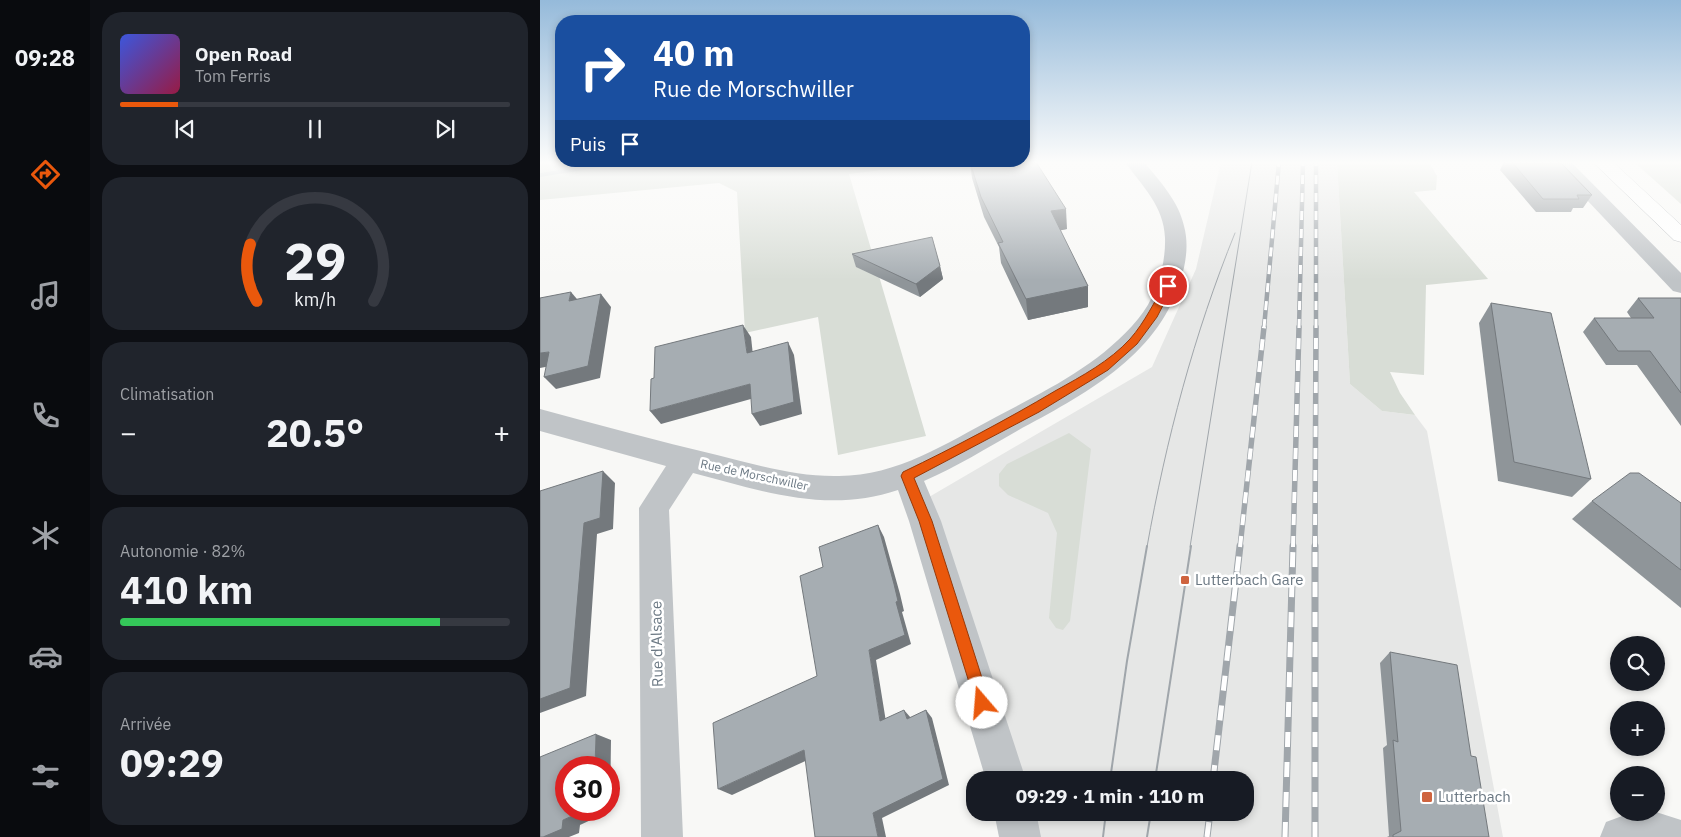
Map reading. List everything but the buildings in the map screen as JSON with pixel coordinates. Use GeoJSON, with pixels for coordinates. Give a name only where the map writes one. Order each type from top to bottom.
{"type":"FeatureCollection","features":[{"type":"Feature","properties":{"kind":"main road"},"geometry":{"type":"LineString","coordinates":[[1644,201],[1681,236]]}},
{"type":"Feature","properties":{"kind":"street","name":"Rue de Morschwiller"},"geometry":{"type":"LineString","coordinates":[[540,420],[769,481],[820,489],[863,488],[907,476],[1065,392],[1104,368],[1134,341],[1161,301],[1168,286],[1175,252],[1175,232],[1168,210],[1162,201]]}},
{"type":"Feature","properties":{"kind":"street"},"geometry":{"type":"LineString","coordinates":[[1598,201],[1681,286]]}},
{"type":"Feature","properties":{"kind":"street","name":"Rue d'Alsace"},"geometry":{"type":"LineString","coordinates":[[662,837],[654,508],[686,460]]}},
{"type":"Feature","properties":{"kind":"street"},"geometry":{"type":"LineString","coordinates":[[907,476],[925,521],[1003,771]]}},
{"type":"Feature","properties":{"kind":"street"},"geometry":{"type":"LineString","coordinates":[[1017,821],[1020,837]]}},
{"type":"Feature","properties":{"kind":"street"},"geometry":{"type":"LineString","coordinates":[[1620,837],[1643,831],[1671,837]]}},
{"type":"Feature","properties":{"kind":"shaded area"},"geometry":{"type":"Polygon","coordinates":[[[738,201],[857,201],[926,436],[838,455],[818,317],[745,333],[738,201]]]}},
{"type":"Feature","properties":{"kind":"shaded area"},"geometry":{"type":"Polygon","coordinates":[[[1212,201],[1339,201],[1350,384],[1382,411],[1415,415],[1427,431],[1503,837],[1033,837],[1028,821],[1254,821],[1254,771],[1012,771],[929,497],[1152,367],[1196,269],[1212,201]]]}},
{"type":"Feature","properties":{"kind":"shaded area"},"geometry":{"type":"Polygon","coordinates":[[[1339,201],[1422,201],[1488,279],[1426,285],[1424,375],[1390,372],[1400,393],[1415,415],[1382,411],[1350,384],[1339,201]]]}},
{"type":"Feature","properties":{"kind":"shaded area"},"geometry":{"type":"Polygon","coordinates":[[[1069,433],[1091,449],[1070,621],[1063,630],[1056,628],[1049,618],[1057,533],[1048,513],[1008,495],[999,486],[999,474],[1007,464],[1069,433]]]}},
{"type":"Feature","properties":{"kind":"tram line"},"geometry":{"type":"LineString","coordinates":[[1190,547],[1246,201]]}},
{"type":"Feature","properties":{"kind":"tram line"},"geometry":{"type":"LineString","coordinates":[[1147,547],[1172,427],[1194,349],[1235,233]]}},
{"type":"Feature","properties":{"kind":"tram line"},"geometry":{"type":"LineString","coordinates":[[1111,771],[1127,661],[1147,546]]}},
{"type":"Feature","properties":{"kind":"tram line"},"geometry":{"type":"LineString","coordinates":[[1156,771],[1191,546]]}},
{"type":"Feature","properties":{"kind":"tram line"},"geometry":{"type":"LineString","coordinates":[[1103,837],[1105,821]]}},
{"type":"Feature","properties":{"kind":"tram line"},"geometry":{"type":"LineString","coordinates":[[1147,837],[1150,821]]}},
{"type":"Feature","properties":{"kind":"railway"},"geometry":{"type":"LineString","coordinates":[[1264,328],[1275,201]]}},
{"type":"Feature","properties":{"kind":"railway"},"geometry":{"type":"LineString","coordinates":[[1299,328],[1302,201]]}},
{"type":"Feature","properties":{"kind":"railway"},"geometry":{"type":"LineString","coordinates":[[1316,201],[1316,327]]}},
{"type":"Feature","properties":{"kind":"railway"},"geometry":{"type":"LineString","coordinates":[[1240,547],[1264,327]]}},
{"type":"Feature","properties":{"kind":"railway"},"geometry":{"type":"LineString","coordinates":[[1293,547],[1299,327]]}},
{"type":"Feature","properties":{"kind":"railway"},"geometry":{"type":"LineString","coordinates":[[1315,547],[1316,327]]}},
{"type":"Feature","properties":{"kind":"railway"},"geometry":{"type":"LineString","coordinates":[[1214,771],[1240,546]]}},
{"type":"Feature","properties":{"kind":"railway"},"geometry":{"type":"LineString","coordinates":[[1285,837],[1293,546]]}},
{"type":"Feature","properties":{"kind":"railway"},"geometry":{"type":"LineString","coordinates":[[1315,547],[1315,837]]}},
{"type":"Feature","properties":{"kind":"railway"},"geometry":{"type":"LineString","coordinates":[[1207,837],[1209,821]]}},
{"type":"Feature","properties":{"kind":"place","name":"Lutterbach Gare"},"geometry":{"type":"Point","coordinates":[1185,580]}},
{"type":"Feature","properties":{"kind":"place","name":"Lutterbach"},"geometry":{"type":"Point","coordinates":[1427,797]}},
{"type":"Feature","properties":{"kind":"route"},"geometry":{"type":"LineString","coordinates":[[982,703],[925,521],[907,476],[1065,392],[1104,368],[1134,341],[1152,317],[1168,286]]}}]}
